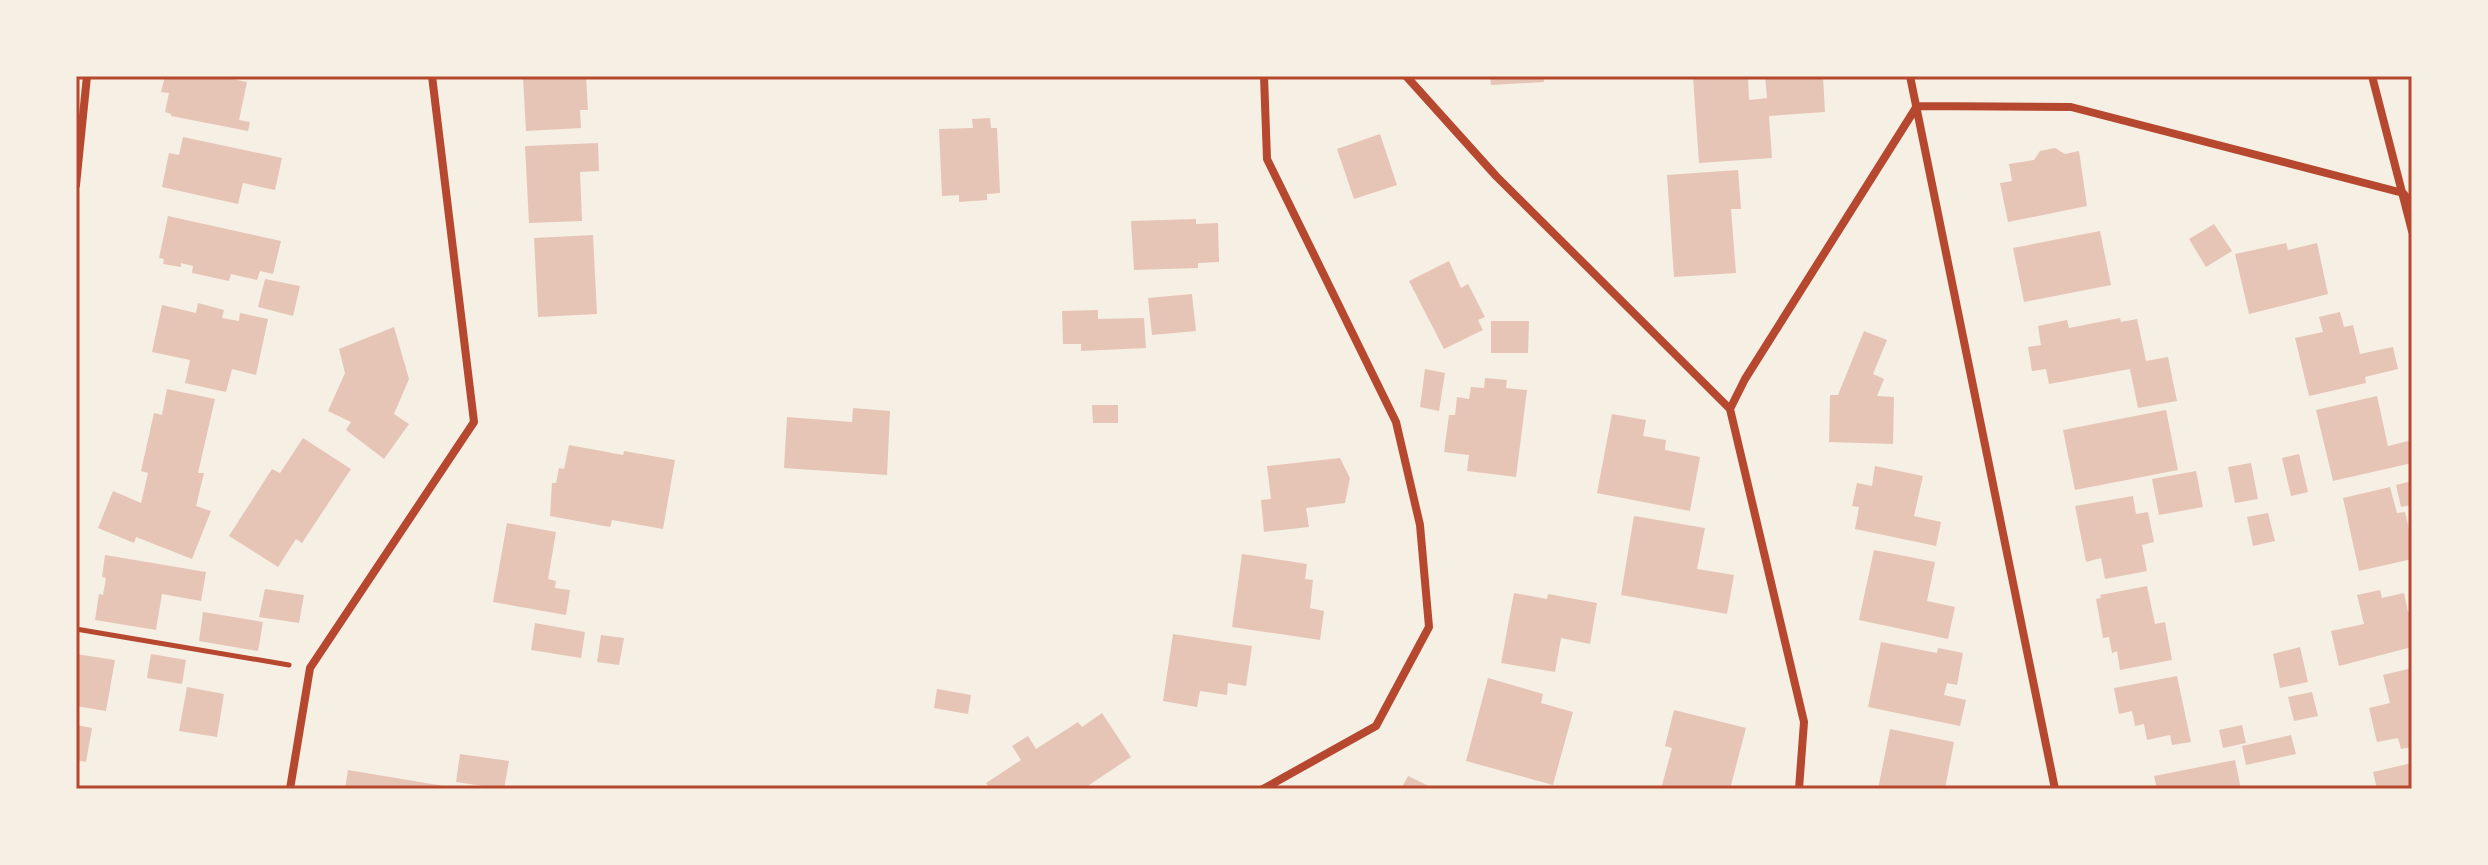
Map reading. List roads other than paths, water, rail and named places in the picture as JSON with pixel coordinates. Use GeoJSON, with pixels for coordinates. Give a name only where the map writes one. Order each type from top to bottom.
{"type":"FeatureCollection","features":[{"type":"Feature","properties":{"kind":"street"},"geometry":{"type":"LineString","coordinates":[[76,185],[87,76]]}},
{"type":"Feature","properties":{"kind":"street"},"geometry":{"type":"LineString","coordinates":[[290,789],[310,668],[474,422],[432,76]]}},
{"type":"Feature","properties":{"kind":"street"},"geometry":{"type":"LineString","coordinates":[[1263,789],[1376,726],[1429,627],[1420,525],[1396,422],[1267,159],[1264,76]]}},
{"type":"Feature","properties":{"kind":"street"},"geometry":{"type":"LineString","coordinates":[[1406,76],[1496,176],[1730,409],[1804,722],[1799,789]]}},
{"type":"Feature","properties":{"kind":"street"},"geometry":{"type":"LineString","coordinates":[[1910,76],[2055,789]]}},
{"type":"Feature","properties":{"kind":"street"},"geometry":{"type":"LineString","coordinates":[[2372,76],[2412,231]]}},
{"type":"Feature","properties":{"kind":"street"},"geometry":{"type":"LineString","coordinates":[[1730,409],[1745,379],[1917,106]]}},
{"type":"Feature","properties":{"kind":"street"},"geometry":{"type":"LineString","coordinates":[[1917,106],[2071,107],[2403,193],[2412,204]]}}]}
